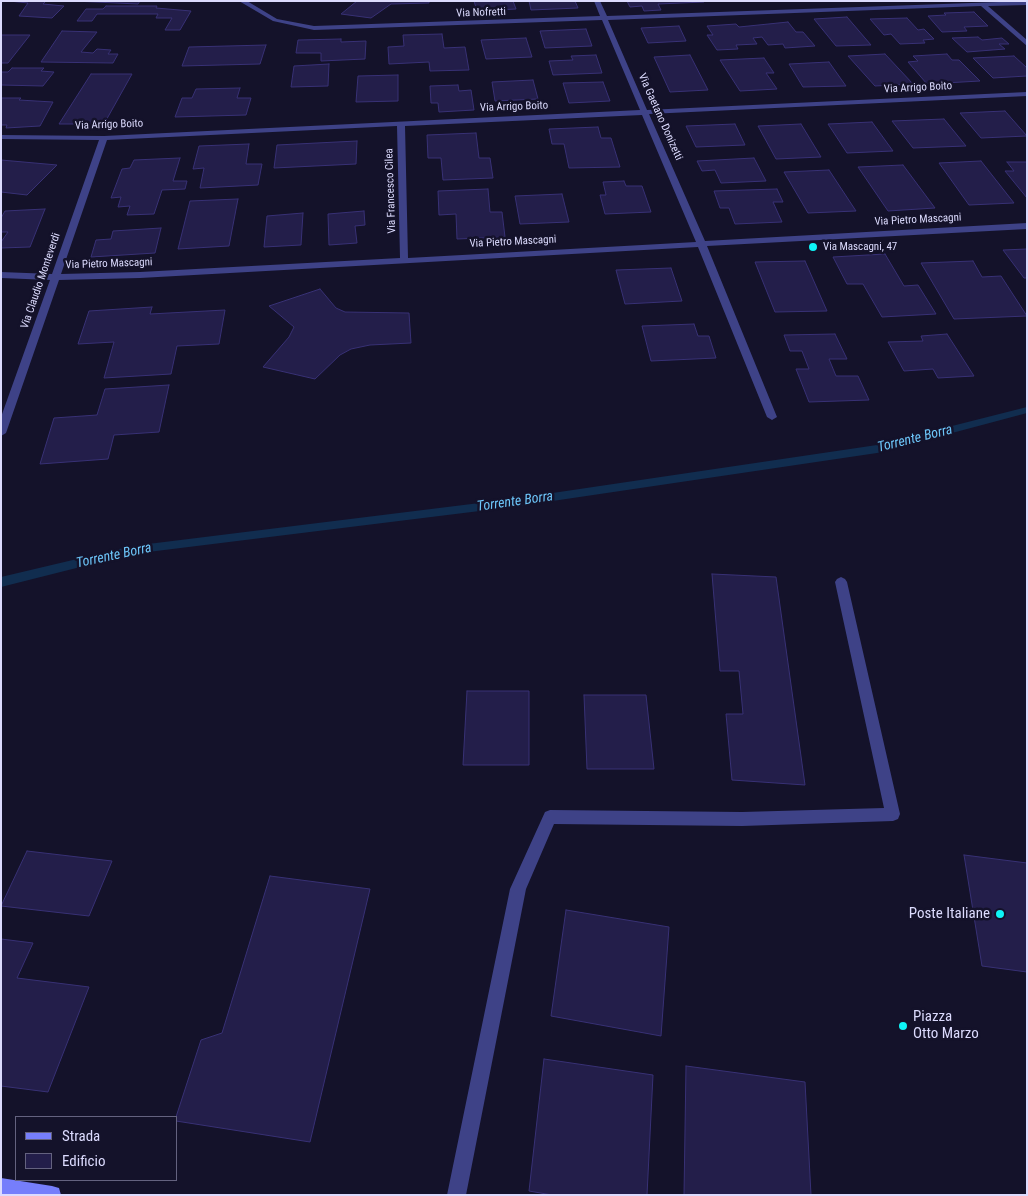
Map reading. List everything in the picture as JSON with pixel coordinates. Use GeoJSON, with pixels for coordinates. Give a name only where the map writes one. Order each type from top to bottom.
{"type":"FeatureCollection","features":[{"type":"Feature","properties":{"kind":"street","name":"Via Nofretti"},"geometry":{"type":"LineString","coordinates":[[242,1],[275,20],[314,28],[1027,3]]}},
{"type":"Feature","properties":{"kind":"street","name":"Via Gaetano Donizetti"},"geometry":{"type":"LineString","coordinates":[[597,1],[701,243],[772,417]]}},
{"type":"Feature","properties":{"kind":"street"},"geometry":{"type":"LineString","coordinates":[[888,1],[894,9]]}},
{"type":"Feature","properties":{"kind":"street"},"geometry":{"type":"LineString","coordinates":[[983,5],[1027,44]]}},
{"type":"Feature","properties":{"kind":"street"},"geometry":{"type":"LineString","coordinates":[[751,7],[755,14]]}},
{"type":"Feature","properties":{"kind":"street","name":"Via Arrigo Boito"},"geometry":{"type":"LineString","coordinates":[[1,136],[19,138],[104,138],[1027,94]]}},
{"type":"Feature","properties":{"kind":"street","name":"Via Francesco Cilea"},"geometry":{"type":"LineString","coordinates":[[400,123],[404,259]]}},
{"type":"Feature","properties":{"kind":"street","name":"Via Claudio Monteverdi"},"geometry":{"type":"LineString","coordinates":[[1,433],[104,138]]}},
{"type":"Feature","properties":{"kind":"street","name":"Via Pietro Mascagni"},"geometry":{"type":"LineString","coordinates":[[1,275],[54,277],[150,274],[1027,226]]}},
{"type":"Feature","properties":{"kind":"street"},"geometry":{"type":"LineString","coordinates":[[456,1195],[518,889],[550,817],[742,819],[894,814],[841,582]]}},
{"type":"Feature","properties":{"kind":"street"},"geometry":{"type":"LineString","coordinates":[[1,1187],[52,1195]]}},
{"type":"Feature","properties":{"kind":"building"},"geometry":{"type":"Polygon","coordinates":[[[9,1],[46,1],[43,4],[64,6],[52,18],[19,16],[28,3],[9,1]]]}},
{"type":"Feature","properties":{"kind":"building"},"geometry":{"type":"Polygon","coordinates":[[[73,1],[140,1],[138,4],[73,1]]]}},
{"type":"Feature","properties":{"kind":"building"},"geometry":{"type":"Polygon","coordinates":[[[357,1],[429,1],[429,3],[391,4],[371,18],[341,14],[357,1]]]}},
{"type":"Feature","properties":{"kind":"building"},"geometry":{"type":"Polygon","coordinates":[[[474,1],[513,1],[516,9],[477,11],[474,1]]]}},
{"type":"Feature","properties":{"kind":"building"},"geometry":{"type":"Polygon","coordinates":[[[529,1],[575,1],[578,8],[531,10],[529,1]]]}},
{"type":"Feature","properties":{"kind":"building"},"geometry":{"type":"Polygon","coordinates":[[[627,1],[704,2],[658,4],[661,10],[644,11],[642,6],[630,7],[627,1]]]}},
{"type":"Feature","properties":{"kind":"building"},"geometry":{"type":"Polygon","coordinates":[[[106,6],[157,6],[156,8],[191,11],[180,30],[165,30],[172,18],[156,18],[158,14],[97,14],[92,21],[77,21],[86,9],[103,9],[106,6]]]}},
{"type":"Feature","properties":{"kind":"building"},"geometry":{"type":"Polygon","coordinates":[[[974,12],[988,26],[964,27],[967,31],[942,32],[928,16],[946,15],[944,13],[974,12]]]}},
{"type":"Feature","properties":{"kind":"building"},"geometry":{"type":"Polygon","coordinates":[[[847,17],[871,45],[836,46],[814,19],[847,17]]]}},
{"type":"Feature","properties":{"kind":"building"},"geometry":{"type":"Polygon","coordinates":[[[907,18],[918,30],[924,29],[934,39],[923,40],[925,43],[900,44],[891,34],[884,35],[870,19],[907,18]]]}},
{"type":"Feature","properties":{"kind":"building"},"geometry":{"type":"Polygon","coordinates":[[[788,22],[796,32],[803,32],[815,46],[785,48],[783,44],[768,45],[762,37],[753,38],[757,44],[736,45],[738,49],[717,50],[707,35],[713,35],[707,26],[736,24],[739,27],[788,22]]]}},
{"type":"Feature","properties":{"kind":"building"},"geometry":{"type":"Polygon","coordinates":[[[679,26],[686,41],[648,43],[641,28],[679,26]]]}},
{"type":"Feature","properties":{"kind":"building"},"geometry":{"type":"Polygon","coordinates":[[[586,29],[592,46],[545,48],[540,31],[586,29]]]}},
{"type":"Feature","properties":{"kind":"building"},"geometry":{"type":"Polygon","coordinates":[[[62,31],[97,32],[81,52],[93,53],[97,49],[111,50],[108,54],[118,54],[113,63],[41,62],[62,31]]]}},
{"type":"Feature","properties":{"kind":"building"},"geometry":{"type":"Polygon","coordinates":[[[442,34],[444,48],[465,47],[469,70],[430,71],[429,62],[389,64],[388,47],[404,46],[403,35],[442,34]]]}},
{"type":"Feature","properties":{"kind":"building"},"geometry":{"type":"Polygon","coordinates":[[[1,35],[30,35],[8,63],[1,63],[1,35]]]}},
{"type":"Feature","properties":{"kind":"building"},"geometry":{"type":"Polygon","coordinates":[[[978,37],[982,40],[1002,38],[1009,44],[999,44],[1005,49],[967,52],[952,38],[978,37]]]}},
{"type":"Feature","properties":{"kind":"building"},"geometry":{"type":"Polygon","coordinates":[[[526,38],[532,57],[486,59],[481,40],[526,38]]]}},
{"type":"Feature","properties":{"kind":"building"},"geometry":{"type":"Polygon","coordinates":[[[341,39],[341,42],[366,41],[365,59],[321,61],[321,53],[296,53],[298,40],[341,39]]]}},
{"type":"Feature","properties":{"kind":"building"},"geometry":{"type":"Polygon","coordinates":[[[266,45],[260,64],[182,66],[189,47],[266,45]]]}},
{"type":"Feature","properties":{"kind":"building"},"geometry":{"type":"Polygon","coordinates":[[[885,54],[913,84],[875,86],[848,56],[885,54]]]}},
{"type":"Feature","properties":{"kind":"building"},"geometry":{"type":"Polygon","coordinates":[[[947,54],[952,60],[959,60],[980,81],[927,84],[908,62],[918,61],[913,56],[947,54]]]}},
{"type":"Feature","properties":{"kind":"building"},"geometry":{"type":"Polygon","coordinates":[[[596,55],[602,73],[553,75],[549,61],[573,60],[571,56],[596,55]]]}},
{"type":"Feature","properties":{"kind":"building"},"geometry":{"type":"Polygon","coordinates":[[[690,55],[708,90],[670,92],[654,57],[690,55]]]}},
{"type":"Feature","properties":{"kind":"building"},"geometry":{"type":"Polygon","coordinates":[[[1014,56],[1027,68],[1027,76],[993,78],[973,58],[1014,56]]]}},
{"type":"Feature","properties":{"kind":"building"},"geometry":{"type":"Polygon","coordinates":[[[764,58],[774,73],[766,73],[777,89],[740,91],[720,60],[764,58]]]}},
{"type":"Feature","properties":{"kind":"building"},"geometry":{"type":"Polygon","coordinates":[[[829,62],[846,86],[803,87],[789,64],[829,62]]]}},
{"type":"Feature","properties":{"kind":"building"},"geometry":{"type":"Polygon","coordinates":[[[329,64],[328,86],[291,87],[294,66],[329,64]]]}},
{"type":"Feature","properties":{"kind":"building"},"geometry":{"type":"Polygon","coordinates":[[[12,68],[44,68],[41,71],[54,72],[43,86],[1,85],[1,72],[8,72],[12,68]]]}},
{"type":"Feature","properties":{"kind":"building"},"geometry":{"type":"Polygon","coordinates":[[[91,74],[132,74],[104,124],[59,124],[91,74]]]}},
{"type":"Feature","properties":{"kind":"building"},"geometry":{"type":"Polygon","coordinates":[[[398,75],[398,101],[356,102],[358,76],[398,75]]]}},
{"type":"Feature","properties":{"kind":"building"},"geometry":{"type":"Polygon","coordinates":[[[533,80],[538,99],[495,101],[492,82],[533,80]]]}},
{"type":"Feature","properties":{"kind":"building"},"geometry":{"type":"Polygon","coordinates":[[[603,82],[610,101],[569,103],[563,83],[603,82]]]}},
{"type":"Feature","properties":{"kind":"building"},"geometry":{"type":"Polygon","coordinates":[[[458,85],[459,91],[471,90],[474,110],[439,112],[438,103],[431,103],[430,86],[458,85]]]}},
{"type":"Feature","properties":{"kind":"building"},"geometry":{"type":"Polygon","coordinates":[[[240,88],[237,98],[251,98],[246,115],[175,117],[182,98],[192,98],[196,89],[240,88]]]}},
{"type":"Feature","properties":{"kind":"building"},"geometry":{"type":"Polygon","coordinates":[[[1,98],[21,98],[19,100],[53,102],[40,126],[6,128],[7,125],[1,125],[1,98]]]}},
{"type":"Feature","properties":{"kind":"building"},"geometry":{"type":"Polygon","coordinates":[[[1005,111],[1027,136],[981,138],[960,113],[1005,111]]]}},
{"type":"Feature","properties":{"kind":"building"},"geometry":{"type":"Polygon","coordinates":[[[944,119],[966,146],[913,148],[892,121],[944,119]]]}},
{"type":"Feature","properties":{"kind":"building"},"geometry":{"type":"Polygon","coordinates":[[[872,122],[893,151],[847,153],[828,124],[872,122]]]}},
{"type":"Feature","properties":{"kind":"building"},"geometry":{"type":"Polygon","coordinates":[[[735,124],[745,145],[696,147],[686,126],[735,124]]]}},
{"type":"Feature","properties":{"kind":"building"},"geometry":{"type":"Polygon","coordinates":[[[801,124],[821,157],[776,159],[758,126],[801,124]]]}},
{"type":"Feature","properties":{"kind":"building"},"geometry":{"type":"Polygon","coordinates":[[[598,127],[601,138],[611,138],[620,167],[569,168],[564,144],[552,144],[549,129],[598,127]]]}},
{"type":"Feature","properties":{"kind":"building"},"geometry":{"type":"Polygon","coordinates":[[[476,133],[479,158],[490,158],[493,178],[443,180],[441,158],[428,158],[427,135],[476,133]]]}},
{"type":"Feature","properties":{"kind":"building"},"geometry":{"type":"Polygon","coordinates":[[[357,141],[356,164],[274,168],[277,145],[357,141]]]}},
{"type":"Feature","properties":{"kind":"building"},"geometry":{"type":"Polygon","coordinates":[[[249,144],[246,164],[262,164],[258,185],[200,188],[204,168],[193,169],[199,146],[249,144]]]}},
{"type":"Feature","properties":{"kind":"building"},"geometry":{"type":"Polygon","coordinates":[[[180,158],[173,181],[187,181],[185,189],[162,190],[154,214],[127,215],[130,206],[118,207],[121,197],[111,198],[122,169],[130,168],[134,160],[180,158]]]}},
{"type":"Feature","properties":{"kind":"building"},"geometry":{"type":"Polygon","coordinates":[[[754,158],[766,181],[721,183],[715,170],[702,171],[697,161],[754,158]]]}},
{"type":"Feature","properties":{"kind":"building"},"geometry":{"type":"Polygon","coordinates":[[[1,160],[57,165],[27,195],[1,192],[1,160]]]}},
{"type":"Feature","properties":{"kind":"building"},"geometry":{"type":"Polygon","coordinates":[[[981,161],[1014,203],[969,205],[939,163],[981,161]]]}},
{"type":"Feature","properties":{"kind":"building"},"geometry":{"type":"Polygon","coordinates":[[[1007,162],[1027,162],[1027,198],[1005,171],[1014,171],[1007,162]]]}},
{"type":"Feature","properties":{"kind":"building"},"geometry":{"type":"Polygon","coordinates":[[[903,165],[935,208],[888,211],[858,167],[903,165]]]}},
{"type":"Feature","properties":{"kind":"building"},"geometry":{"type":"Polygon","coordinates":[[[829,170],[856,211],[808,213],[784,172],[829,170]]]}},
{"type":"Feature","properties":{"kind":"building"},"geometry":{"type":"Polygon","coordinates":[[[624,181],[626,186],[642,186],[651,212],[605,214],[600,195],[606,195],[603,182],[624,181]]]}},
{"type":"Feature","properties":{"kind":"building"},"geometry":{"type":"Polygon","coordinates":[[[488,189],[490,212],[502,212],[505,237],[457,239],[456,214],[439,215],[438,191],[488,189]]]}},
{"type":"Feature","properties":{"kind":"building"},"geometry":{"type":"Polygon","coordinates":[[[777,189],[783,202],[773,202],[782,222],[735,224],[729,208],[720,208],[714,191],[777,189]]]}},
{"type":"Feature","properties":{"kind":"building"},"geometry":{"type":"Polygon","coordinates":[[[562,194],[569,222],[520,224],[515,196],[562,194]]]}},
{"type":"Feature","properties":{"kind":"building"},"geometry":{"type":"Polygon","coordinates":[[[238,199],[229,246],[178,249],[190,201],[238,199]]]}},
{"type":"Feature","properties":{"kind":"building"},"geometry":{"type":"Polygon","coordinates":[[[45,209],[30,247],[1,248],[1,242],[8,232],[1,232],[1,218],[5,211],[45,209]]]}},
{"type":"Feature","properties":{"kind":"building"},"geometry":{"type":"Polygon","coordinates":[[[364,211],[365,225],[355,226],[357,243],[329,245],[328,214],[364,211]]]}},
{"type":"Feature","properties":{"kind":"building"},"geometry":{"type":"Polygon","coordinates":[[[303,213],[301,245],[264,247],[267,216],[303,213]]]}},
{"type":"Feature","properties":{"kind":"building"},"geometry":{"type":"Polygon","coordinates":[[[161,228],[155,253],[91,257],[96,240],[111,239],[113,231],[161,228]]]}},
{"type":"Feature","properties":{"kind":"building"},"geometry":{"type":"Polygon","coordinates":[[[1027,249],[1027,278],[1024,278],[1003,250],[1027,249]]]}},
{"type":"Feature","properties":{"kind":"building"},"geometry":{"type":"Polygon","coordinates":[[[885,254],[904,286],[918,285],[936,314],[882,317],[863,284],[847,284],[833,257],[885,254]]]}},
{"type":"Feature","properties":{"kind":"building"},"geometry":{"type":"Polygon","coordinates":[[[805,261],[827,311],[775,312],[755,262],[805,261]]]}},
{"type":"Feature","properties":{"kind":"building"},"geometry":{"type":"Polygon","coordinates":[[[973,261],[982,277],[1001,276],[1027,316],[954,319],[921,263],[973,261]]]}},
{"type":"Feature","properties":{"kind":"building"},"geometry":{"type":"Polygon","coordinates":[[[671,268],[682,301],[625,304],[616,270],[671,268]]]}},
{"type":"Feature","properties":{"kind":"building"},"geometry":{"type":"Polygon","coordinates":[[[320,289],[336,308],[345,312],[409,313],[411,343],[370,345],[351,349],[340,355],[315,379],[263,367],[289,337],[294,327],[269,306],[320,289]]]}},
{"type":"Feature","properties":{"kind":"building"},"geometry":{"type":"Polygon","coordinates":[[[152,307],[150,314],[225,310],[219,344],[177,346],[171,374],[104,378],[114,342],[78,344],[89,311],[152,307]]]}},
{"type":"Feature","properties":{"kind":"building"},"geometry":{"type":"Polygon","coordinates":[[[694,324],[698,336],[709,336],[716,358],[651,361],[642,326],[694,324]]]}},
{"type":"Feature","properties":{"kind":"building"},"geometry":{"type":"Polygon","coordinates":[[[835,334],[847,359],[829,359],[836,376],[858,376],[869,400],[809,402],[796,369],[809,369],[802,351],[790,351],[784,335],[835,334]]]}},
{"type":"Feature","properties":{"kind":"building"},"geometry":{"type":"Polygon","coordinates":[[[947,334],[974,376],[938,378],[933,369],[904,371],[888,342],[923,341],[921,336],[947,334]]]}},
{"type":"Feature","properties":{"kind":"building"},"geometry":{"type":"Polygon","coordinates":[[[169,385],[159,432],[114,435],[108,459],[40,464],[54,418],[97,415],[105,389],[169,385]]]}},
{"type":"Feature","properties":{"kind":"building"},"geometry":{"type":"Polygon","coordinates":[[[712,574],[776,577],[805,785],[732,780],[726,714],[743,714],[739,671],[720,671],[712,574]]]}},
{"type":"Feature","properties":{"kind":"building"},"geometry":{"type":"Polygon","coordinates":[[[467,691],[529,691],[529,765],[463,765],[467,691]]]}},
{"type":"Feature","properties":{"kind":"building"},"geometry":{"type":"Polygon","coordinates":[[[584,695],[646,695],[654,769],[587,769],[584,695]]]}},
{"type":"Feature","properties":{"kind":"building"},"geometry":{"type":"Polygon","coordinates":[[[27,851],[112,861],[89,916],[1,906],[27,851]]]}},
{"type":"Feature","properties":{"kind":"building","name":"Poste Italiane"},"geometry":{"type":"Polygon","coordinates":[[[964,855],[1027,863],[1027,972],[982,966],[964,855]]]}},
{"type":"Feature","properties":{"kind":"building"},"geometry":{"type":"Polygon","coordinates":[[[270,876],[370,889],[310,1142],[178,1121],[178,1116],[176,1116],[201,1040],[222,1033],[270,876]]]}},
{"type":"Feature","properties":{"kind":"building"},"geometry":{"type":"Polygon","coordinates":[[[566,910],[669,927],[661,1036],[551,1016],[566,910]]]}},
{"type":"Feature","properties":{"kind":"building"},"geometry":{"type":"Polygon","coordinates":[[[1,939],[33,943],[17,978],[89,987],[48,1092],[1,1086],[1,939]]]}},
{"type":"Feature","properties":{"kind":"building"},"geometry":{"type":"Polygon","coordinates":[[[544,1059],[653,1075],[647,1195],[552,1195],[529,1191],[544,1059]]]}},
{"type":"Feature","properties":{"kind":"building"},"geometry":{"type":"Polygon","coordinates":[[[686,1066],[805,1082],[811,1195],[684,1195],[686,1066]]]}},
{"type":"Feature","properties":{"kind":"waterway","name":"Torrente Borra"},"geometry":{"type":"LineString","coordinates":[[1,582],[132,550],[512,503],[877,449],[1027,410]]}},
{"type":"Feature","properties":{"kind":"place","name":"Via Mascagni, 47"},"geometry":{"type":"Point","coordinates":[813,247]}},
{"type":"Feature","properties":{"kind":"place","name":"Poste Italiane"},"geometry":{"type":"Point","coordinates":[1000,914]}},
{"type":"Feature","properties":{"kind":"place","name":"Piazza Otto Marzo"},"geometry":{"type":"Point","coordinates":[903,1026]}}]}
